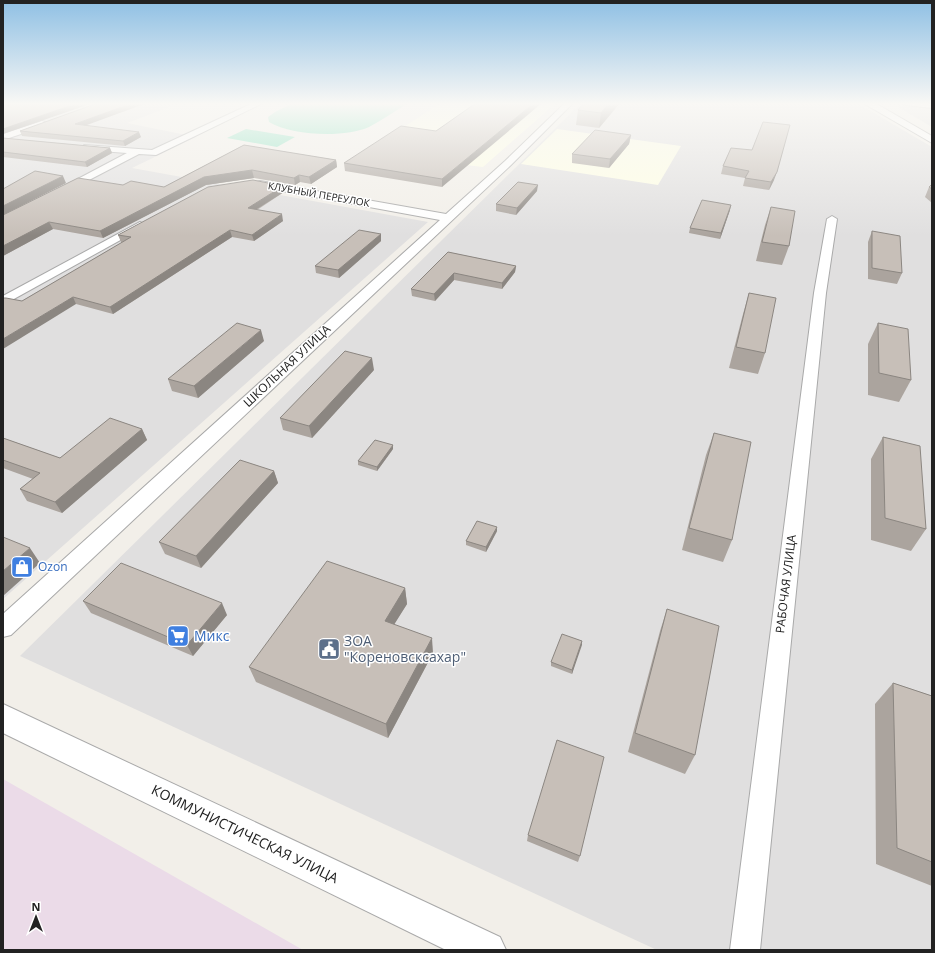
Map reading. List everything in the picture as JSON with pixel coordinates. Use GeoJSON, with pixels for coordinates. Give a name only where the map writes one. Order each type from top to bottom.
{"type":"FeatureCollection","features":[{"type":"Feature","properties":{"kind":"street"},"geometry":{"type":"LineString","coordinates":[[96,147],[153,153],[165,147]]}},
{"type":"Feature","properties":{"kind":"street","name":"ШКОЛЬНАЯ УЛИЦА"},"geometry":{"type":"LineString","coordinates":[[3,628],[448,218],[522,147]]}},
{"type":"Feature","properties":{"kind":"street"},"geometry":{"type":"LineString","coordinates":[[52,195],[137,152]]}},
{"type":"Feature","properties":{"kind":"street","name":"КЛУБНЫЙ ПЕРЕУЛОК"},"geometry":{"type":"LineString","coordinates":[[250,182],[448,218]]}},
{"type":"Feature","properties":{"kind":"street"},"geometry":{"type":"LineString","coordinates":[[3,302],[150,219]]}},
{"type":"Feature","properties":{"kind":"street","name":"РАБОЧАЯ УЛИЦА"},"geometry":{"type":"LineString","coordinates":[[745,950],[820,293],[832,219]]}},
{"type":"Feature","properties":{"kind":"street","name":"КОММУНИСТИЧЕСКАЯ УЛИЦА"},"geometry":{"type":"LineString","coordinates":[[3,718],[487,950]]}},
{"type":"Feature","properties":{"kind":"shaded area"},"geometry":{"type":"Polygon","coordinates":[[[3,147],[174,147],[132,168],[428,222],[3,599],[3,147]]]}},
{"type":"Feature","properties":{"kind":"shaded area"},"geometry":{"type":"Polygon","coordinates":[[[415,147],[505,147],[483,167],[431,161],[415,147]]]}},
{"type":"Feature","properties":{"kind":"shaded area"},"geometry":{"type":"Polygon","coordinates":[[[536,147],[932,147],[932,950],[657,950],[20,656],[536,147]]]}},
{"type":"Feature","properties":{"kind":"shaded area"},"geometry":{"type":"Polygon","coordinates":[[[538,147],[680,147],[658,185],[521,164],[538,147]]]}},
{"type":"Feature","properties":{"kind":"shaded area"},"geometry":{"type":"Polygon","coordinates":[[[3,779],[303,950],[3,950],[3,779]]]}},
{"type":"Feature","properties":{"kind":"building"},"geometry":{"type":"Polygon","coordinates":[[[3,147],[110,148],[85,162],[3,152],[3,147]]]}},
{"type":"Feature","properties":{"kind":"building"},"geometry":{"type":"Polygon","coordinates":[[[239,147],[259,147],[336,160],[309,177],[299,175],[294,178],[252,170],[204,177],[100,231],[49,222],[3,246],[3,215],[78,178],[123,185],[131,181],[164,187],[239,147]]]}},
{"type":"Feature","properties":{"kind":"building"},"geometry":{"type":"Polygon","coordinates":[[[368,147],[480,147],[442,179],[344,163],[368,147]]]}},
{"type":"Feature","properties":{"kind":"building"},"geometry":{"type":"Polygon","coordinates":[[[578,147],[620,147],[610,159],[572,154],[578,147]]]}},
{"type":"Feature","properties":{"kind":"building"},"geometry":{"type":"Polygon","coordinates":[[[753,147],[784,147],[777,172],[771,182],[745,178],[749,171],[723,166],[731,148],[752,150],[753,147]]]}},
{"type":"Feature","properties":{"kind":"building"},"geometry":{"type":"Polygon","coordinates":[[[35,171],[63,176],[3,206],[3,189],[35,171]]]}},
{"type":"Feature","properties":{"kind":"building"},"geometry":{"type":"Polygon","coordinates":[[[253,180],[283,186],[248,208],[282,214],[252,235],[230,230],[110,307],[73,297],[3,339],[3,298],[22,301],[131,237],[118,235],[208,187],[253,180]]]}},
{"type":"Feature","properties":{"kind":"building"},"geometry":{"type":"Polygon","coordinates":[[[518,182],[538,185],[517,208],[496,204],[518,182]]]}},
{"type":"Feature","properties":{"kind":"building"},"geometry":{"type":"Polygon","coordinates":[[[702,200],[731,205],[721,233],[690,228],[702,200]]]}},
{"type":"Feature","properties":{"kind":"building"},"geometry":{"type":"Polygon","coordinates":[[[771,207],[795,211],[789,246],[762,242],[771,207]]]}},
{"type":"Feature","properties":{"kind":"building"},"geometry":{"type":"Polygon","coordinates":[[[359,230],[381,234],[338,270],[315,266],[359,230]]]}},
{"type":"Feature","properties":{"kind":"building"},"geometry":{"type":"Polygon","coordinates":[[[872,231],[900,236],[902,273],[872,268],[872,231]]]}},
{"type":"Feature","properties":{"kind":"building"},"geometry":{"type":"Polygon","coordinates":[[[448,252],[516,266],[502,283],[454,273],[434,294],[411,289],[448,252]]]}},
{"type":"Feature","properties":{"kind":"building"},"geometry":{"type":"Polygon","coordinates":[[[749,293],[776,298],[765,353],[736,347],[749,293]]]}},
{"type":"Feature","properties":{"kind":"building"},"geometry":{"type":"Polygon","coordinates":[[[237,323],[261,330],[194,386],[168,379],[237,323]]]}},
{"type":"Feature","properties":{"kind":"building"},"geometry":{"type":"Polygon","coordinates":[[[878,323],[908,329],[911,380],[879,373],[878,323]]]}},
{"type":"Feature","properties":{"kind":"building"},"geometry":{"type":"Polygon","coordinates":[[[345,351],[372,358],[309,426],[280,418],[345,351]]]}},
{"type":"Feature","properties":{"kind":"building"},"geometry":{"type":"Polygon","coordinates":[[[110,418],[142,429],[55,502],[20,489],[40,473],[3,460],[3,438],[60,458],[110,418]]]}},
{"type":"Feature","properties":{"kind":"building"},"geometry":{"type":"Polygon","coordinates":[[[714,433],[751,442],[732,540],[689,528],[714,433]]]}},
{"type":"Feature","properties":{"kind":"building"},"geometry":{"type":"Polygon","coordinates":[[[883,437],[920,446],[926,529],[885,518],[883,437]]]}},
{"type":"Feature","properties":{"kind":"building"},"geometry":{"type":"Polygon","coordinates":[[[375,440],[393,445],[377,467],[358,461],[375,440]]]}},
{"type":"Feature","properties":{"kind":"building"},"geometry":{"type":"Polygon","coordinates":[[[240,460],[274,471],[196,556],[159,542],[240,460]]]}},
{"type":"Feature","properties":{"kind":"building"},"geometry":{"type":"Polygon","coordinates":[[[477,521],[497,527],[486,547],[466,541],[477,521]]]}},
{"type":"Feature","properties":{"kind":"building"},"geometry":{"type":"Polygon","coordinates":[[[3,537],[30,548],[3,571],[3,537]]]}},
{"type":"Feature","properties":{"kind":"building"},"geometry":{"type":"Polygon","coordinates":[[[327,561],[405,588],[385,621],[432,638],[386,724],[249,667],[327,561]]]}},
{"type":"Feature","properties":{"kind":"building","name":"Микс"},"geometry":{"type":"Polygon","coordinates":[[[121,563],[222,603],[187,645],[83,601],[121,563]]]}},
{"type":"Feature","properties":{"kind":"building"},"geometry":{"type":"Polygon","coordinates":[[[667,609],[719,626],[695,755],[635,733],[667,609]]]}},
{"type":"Feature","properties":{"kind":"building"},"geometry":{"type":"Polygon","coordinates":[[[562,634],[582,641],[572,670],[551,662],[562,634]]]}},
{"type":"Feature","properties":{"kind":"building"},"geometry":{"type":"Polygon","coordinates":[[[893,683],[932,696],[932,862],[897,848],[893,683]]]}},
{"type":"Feature","properties":{"kind":"building"},"geometry":{"type":"Polygon","coordinates":[[[557,740],[604,757],[580,856],[528,835],[557,740]]]}},
{"type":"Feature","properties":{"kind":"place","name":"Ozon"},"geometry":{"type":"Point","coordinates":[22,567]}},
{"type":"Feature","properties":{"kind":"place","name":"Микс"},"geometry":{"type":"Point","coordinates":[178,636]}},
{"type":"Feature","properties":{"kind":"place","name":"ЗОА \"Кореновсксахар\""},"geometry":{"type":"Point","coordinates":[329,649]}}]}
